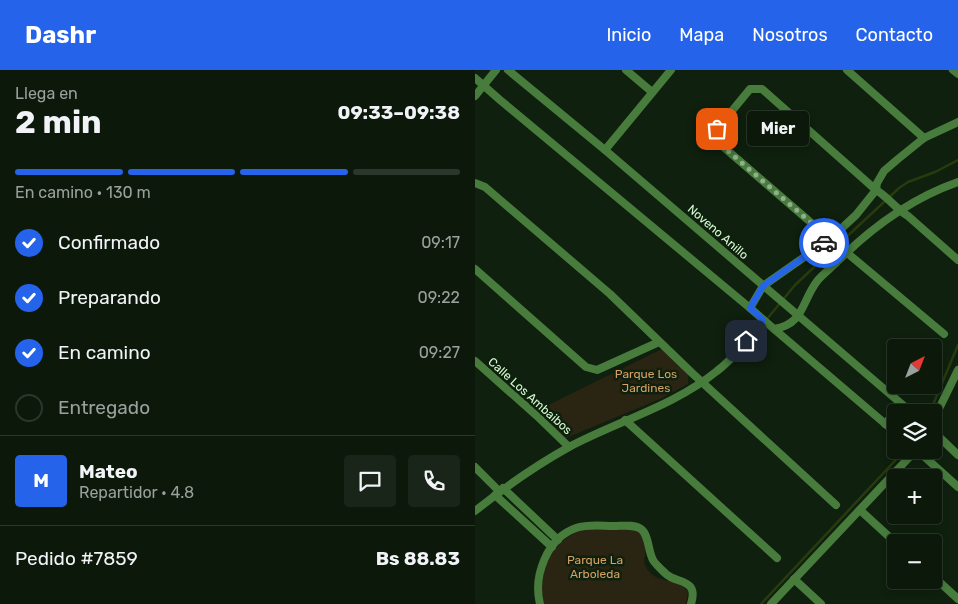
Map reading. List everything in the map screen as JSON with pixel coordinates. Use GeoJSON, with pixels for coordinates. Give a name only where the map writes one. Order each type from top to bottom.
{"type":"FeatureCollection","features":[{"type":"Feature","properties":{"kind":"street"},"geometry":{"type":"LineString","coordinates":[[475,96],[496,70]]}},
{"type":"Feature","properties":{"kind":"street","name":"Noveno Anillo"},"geometry":{"type":"LineString","coordinates":[[509,70],[901,404]]}},
{"type":"Feature","properties":{"kind":"street"},"geometry":{"type":"LineString","coordinates":[[627,70],[652,92]]}},
{"type":"Feature","properties":{"kind":"street"},"geometry":{"type":"LineString","coordinates":[[605,150],[671,70]]}},
{"type":"Feature","properties":{"kind":"street"},"geometry":{"type":"LineString","coordinates":[[847,70],[924,138]]}},
{"type":"Feature","properties":{"kind":"street"},"geometry":{"type":"LineString","coordinates":[[953,70],[958,74]]}},
{"type":"Feature","properties":{"kind":"street"},"geometry":{"type":"LineString","coordinates":[[475,78],[750,308],[885,424]]}},
{"type":"Feature","properties":{"kind":"street"},"geometry":{"type":"LineString","coordinates":[[830,239],[720,144],[717,129],[749,89],[762,89],[958,260]]}},
{"type":"Feature","properties":{"kind":"street"},"geometry":{"type":"LineString","coordinates":[[880,192],[877,183],[884,171],[924,138],[958,122]]}},
{"type":"Feature","properties":{"kind":"street"},"geometry":{"type":"LineString","coordinates":[[774,329],[789,326],[798,316],[817,281],[846,252],[872,230],[923,197],[958,182]]}},
{"type":"Feature","properties":{"kind":"street"},"geometry":{"type":"LineString","coordinates":[[475,183],[485,187],[610,294],[659,342],[836,505]]}},
{"type":"Feature","properties":{"kind":"street"},"geometry":{"type":"LineString","coordinates":[[750,308],[763,286],[830,239],[880,192]]}},
{"type":"Feature","properties":{"kind":"street"},"geometry":{"type":"LineString","coordinates":[[846,252],[944,334]]}},
{"type":"Feature","properties":{"kind":"street"},"geometry":{"type":"LineString","coordinates":[[475,269],[586,367],[597,370],[659,342]]}},
{"type":"Feature","properties":{"kind":"street"},"geometry":{"type":"LineString","coordinates":[[475,512],[521,475],[569,447],[672,400],[702,382],[719,370],[763,320]]}},
{"type":"Feature","properties":{"kind":"street","name":"Calle Los Ambaibos"},"geometry":{"type":"LineString","coordinates":[[475,361],[569,447]]}},
{"type":"Feature","properties":{"kind":"street"},"geometry":{"type":"LineString","coordinates":[[941,404],[958,370]]}},
{"type":"Feature","properties":{"kind":"street"},"geometry":{"type":"LineString","coordinates":[[625,420],[777,558]]}},
{"type":"Feature","properties":{"kind":"street"},"geometry":{"type":"LineString","coordinates":[[942,440],[958,455]]}},
{"type":"Feature","properties":{"kind":"street"},"geometry":{"type":"LineString","coordinates":[[771,604],[908,459]]}},
{"type":"Feature","properties":{"kind":"street"},"geometry":{"type":"LineString","coordinates":[[927,459],[958,487]]}},
{"type":"Feature","properties":{"kind":"street"},"geometry":{"type":"LineString","coordinates":[[475,467],[555,544]]}},
{"type":"Feature","properties":{"kind":"street"},"geometry":{"type":"LineString","coordinates":[[860,510],[887,535]]}},
{"type":"Feature","properties":{"kind":"street"},"geometry":{"type":"LineString","coordinates":[[541,604],[538,579],[545,559],[555,544],[576,528],[594,526],[636,526],[642,530],[646,536],[654,561],[669,577],[687,584],[692,591],[691,604]]}},
{"type":"Feature","properties":{"kind":"street"},"geometry":{"type":"LineString","coordinates":[[795,579],[821,604]]}},
{"type":"Feature","properties":{"kind":"street"},"geometry":{"type":"LineString","coordinates":[[942,584],[958,599]]}},
{"type":"Feature","properties":{"kind":"green space","name":"Parque Los Jardines"},"geometry":{"type":"Polygon","coordinates":[[[662,349],[688,374],[688,384],[660,399],[566,438],[536,411],[662,349]]]}},
{"type":"Feature","properties":{"kind":"green space","name":"Parque La Arboleda"},"geometry":{"type":"Polygon","coordinates":[[[591,529],[632,529],[641,533],[646,548],[644,560],[646,567],[656,577],[684,587],[688,592],[686,604],[544,604],[542,592],[543,579],[551,556],[567,537],[591,529]]]}},
{"type":"Feature","properties":{"kind":"waterway"},"geometry":{"type":"LineString","coordinates":[[767,319],[795,285],[899,188],[908,182],[935,172],[958,160]]}},
{"type":"Feature","properties":{"kind":"waterway"},"geometry":{"type":"LineString","coordinates":[[933,404],[958,345]]}},
{"type":"Feature","properties":{"kind":"waterway"},"geometry":{"type":"LineString","coordinates":[[761,604],[897,459]]}},
{"type":"Feature","properties":{"kind":"way so far"},"geometry":{"type":"LineString","coordinates":[[717,129],[720,144],[830,239],[824,243]]}},
{"type":"Feature","properties":{"kind":"place","name":"Mier"},"geometry":{"type":"Point","coordinates":[717,129]}},
{"type":"Feature","properties":{"kind":"route"},"geometry":{"type":"LineString","coordinates":[[746,341],[763,320],[750,308],[763,286],[773,277],[824,243]]}}]}
